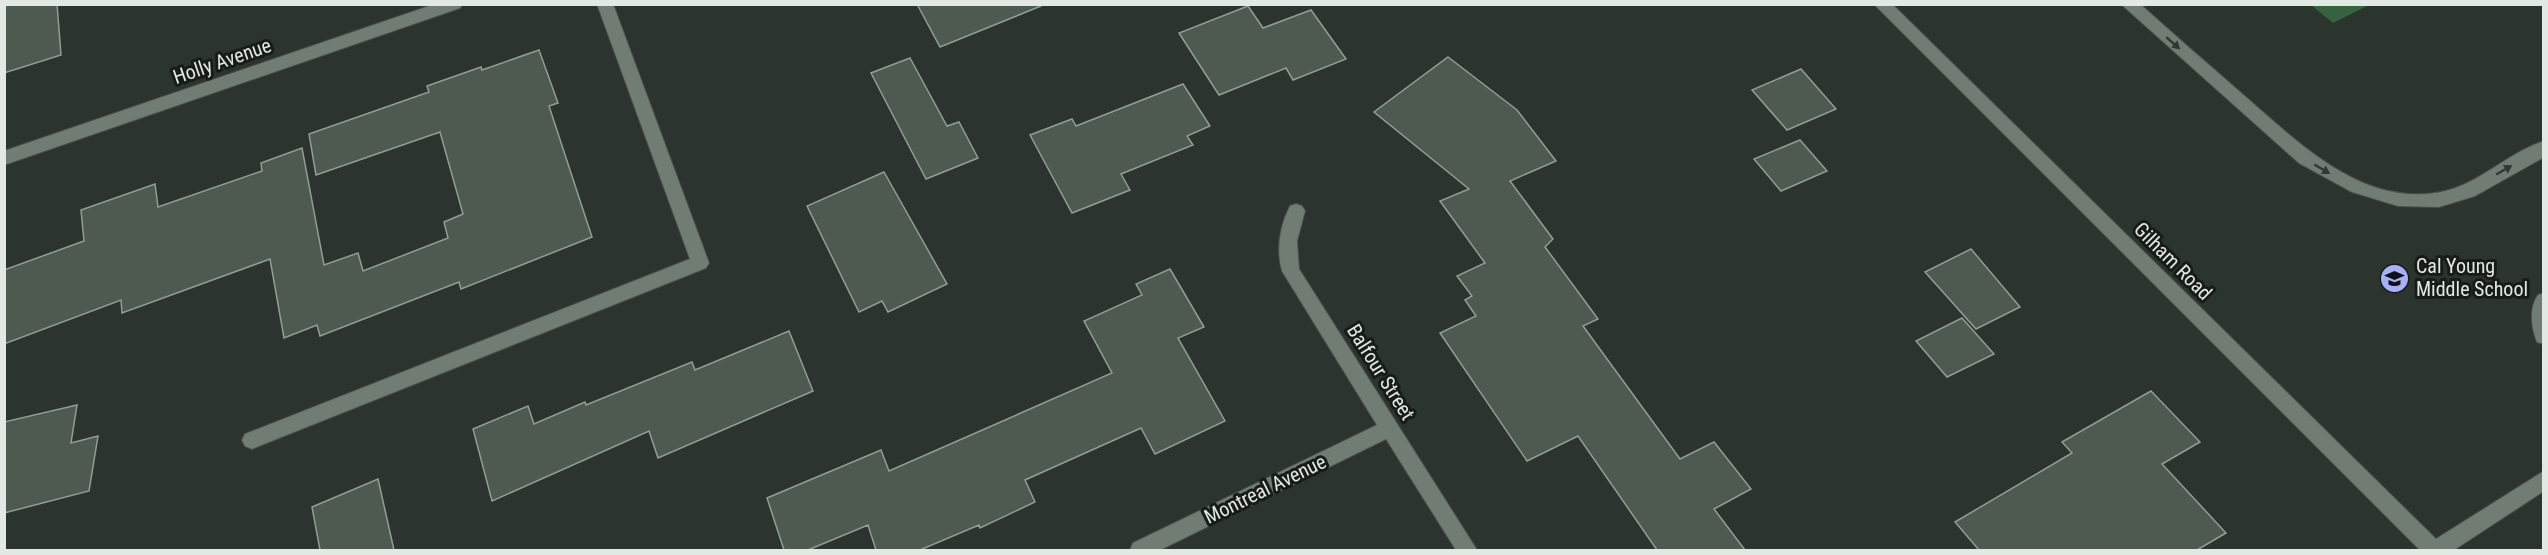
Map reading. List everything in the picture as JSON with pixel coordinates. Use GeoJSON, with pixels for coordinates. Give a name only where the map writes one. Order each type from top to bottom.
{"type":"FeatureCollection","features":[{"type":"Feature","properties":{"kind":"street","name":"Holly Avenue"},"geometry":{"type":"LineString","coordinates":[[4,158],[454,4]]}},
{"type":"Feature","properties":{"kind":"street"},"geometry":{"type":"LineString","coordinates":[[252,440],[700,263],[605,4]]}},
{"type":"Feature","properties":{"kind":"street","name":"Gilham Road"},"geometry":{"type":"LineString","coordinates":[[1882,4],[2435,550]]}},
{"type":"Feature","properties":{"kind":"street"},"geometry":{"type":"LineString","coordinates":[[2129,4],[2305,158],[2327,172],[2367,189],[2406,199],[2456,196],[2544,148]]}},
{"type":"Feature","properties":{"kind":"street","name":"Balfour Street"},"geometry":{"type":"LineString","coordinates":[[1296,211],[1286,244],[1286,258],[1291,271],[1467,550]]}},
{"type":"Feature","properties":{"kind":"street"},"geometry":{"type":"LineString","coordinates":[[2544,301],[2540,307],[2544,336]]}},
{"type":"Feature","properties":{"kind":"street","name":"Montreal Avenue"},"geometry":{"type":"LineString","coordinates":[[1140,550],[1390,428]]}},
{"type":"Feature","properties":{"kind":"street"},"geometry":{"type":"LineString","coordinates":[[2435,550],[2544,480]]}},
{"type":"Feature","properties":{"kind":"green space"},"geometry":{"type":"Polygon","coordinates":[[[2311,5],[2369,5],[2333,23],[2311,5]]]}},
{"type":"Feature","properties":{"kind":"building"},"geometry":{"type":"Polygon","coordinates":[[[4,4],[57,4],[61,55],[4,73],[4,4]]]}},
{"type":"Feature","properties":{"kind":"building"},"geometry":{"type":"Polygon","coordinates":[[[917,4],[1041,4],[1041,6],[940,47],[917,4]]]}},
{"type":"Feature","properties":{"kind":"building"},"geometry":{"type":"Polygon","coordinates":[[[1248,6],[1263,28],[1311,10],[1346,59],[1293,80],[1286,68],[1219,95],[1179,33],[1248,6]]]}},
{"type":"Feature","properties":{"kind":"building"},"geometry":{"type":"Polygon","coordinates":[[[539,50],[558,103],[549,106],[592,237],[461,289],[459,282],[320,336],[317,325],[284,338],[270,259],[122,313],[121,300],[4,344],[4,270],[84,241],[81,210],[155,184],[158,207],[262,171],[261,163],[302,148],[324,265],[358,253],[363,271],[448,238],[444,222],[463,214],[440,132],[316,175],[309,134],[429,92],[427,86],[539,50]]]}},
{"type":"Feature","properties":{"kind":"building"},"geometry":{"type":"Polygon","coordinates":[[[1448,57],[1517,110],[1556,161],[1510,181],[1553,239],[1545,247],[1598,319],[1583,326],[1680,459],[1714,442],[1751,489],[1714,509],[1745,550],[1657,550],[1578,436],[1527,461],[1440,333],[1476,316],[1465,300],[1472,296],[1457,276],[1485,263],[1440,201],[1469,189],[1374,112],[1448,57]]]}},
{"type":"Feature","properties":{"kind":"building"},"geometry":{"type":"Polygon","coordinates":[[[910,58],[947,126],[959,122],[978,158],[926,179],[871,73],[910,58]]]}},
{"type":"Feature","properties":{"kind":"building"},"geometry":{"type":"Polygon","coordinates":[[[1801,69],[1836,109],[1787,130],[1752,90],[1801,69]]]}},
{"type":"Feature","properties":{"kind":"building"},"geometry":{"type":"Polygon","coordinates":[[[1183,84],[1210,126],[1187,136],[1193,145],[1121,174],[1130,190],[1072,213],[1030,135],[1072,119],[1076,126],[1183,84]]]}},
{"type":"Feature","properties":{"kind":"building"},"geometry":{"type":"Polygon","coordinates":[[[1800,140],[1827,171],[1781,191],[1754,159],[1800,140]]]}},
{"type":"Feature","properties":{"kind":"building"},"geometry":{"type":"Polygon","coordinates":[[[884,172],[947,284],[888,312],[882,301],[859,312],[807,206],[884,172]]]}},
{"type":"Feature","properties":{"kind":"building"},"geometry":{"type":"Polygon","coordinates":[[[1971,249],[2020,307],[1976,329],[1925,272],[1971,249]]]}},
{"type":"Feature","properties":{"kind":"building"},"geometry":{"type":"Polygon","coordinates":[[[1170,269],[1204,327],[1178,338],[1225,421],[1155,454],[1141,428],[1025,480],[1035,502],[980,528],[979,525],[920,550],[876,550],[868,525],[808,550],[784,550],[767,498],[881,450],[889,471],[1112,373],[1084,321],[1142,295],[1136,284],[1170,269]]]}},
{"type":"Feature","properties":{"kind":"building"},"geometry":{"type":"Polygon","coordinates":[[[1962,318],[1994,354],[1947,377],[1916,341],[1962,318]]]}},
{"type":"Feature","properties":{"kind":"building"},"geometry":{"type":"Polygon","coordinates":[[[789,331],[813,391],[658,458],[649,431],[492,501],[473,429],[528,406],[534,424],[585,402],[586,405],[692,362],[695,370],[789,331]]]}},
{"type":"Feature","properties":{"kind":"building"},"geometry":{"type":"Polygon","coordinates":[[[2151,391],[2200,442],[2162,464],[2226,533],[2197,550],[1979,550],[1955,522],[2072,453],[2062,442],[2151,391]]]}},
{"type":"Feature","properties":{"kind":"building"},"geometry":{"type":"Polygon","coordinates":[[[77,405],[71,443],[98,436],[89,491],[4,513],[4,422],[77,405]]]}},
{"type":"Feature","properties":{"kind":"building"},"geometry":{"type":"Polygon","coordinates":[[[378,479],[394,550],[320,550],[312,507],[378,479]]]}},
{"type":"Feature","properties":{"kind":"place","name":"Cal Young Middle School"},"geometry":{"type":"Point","coordinates":[2395,278]}}]}
